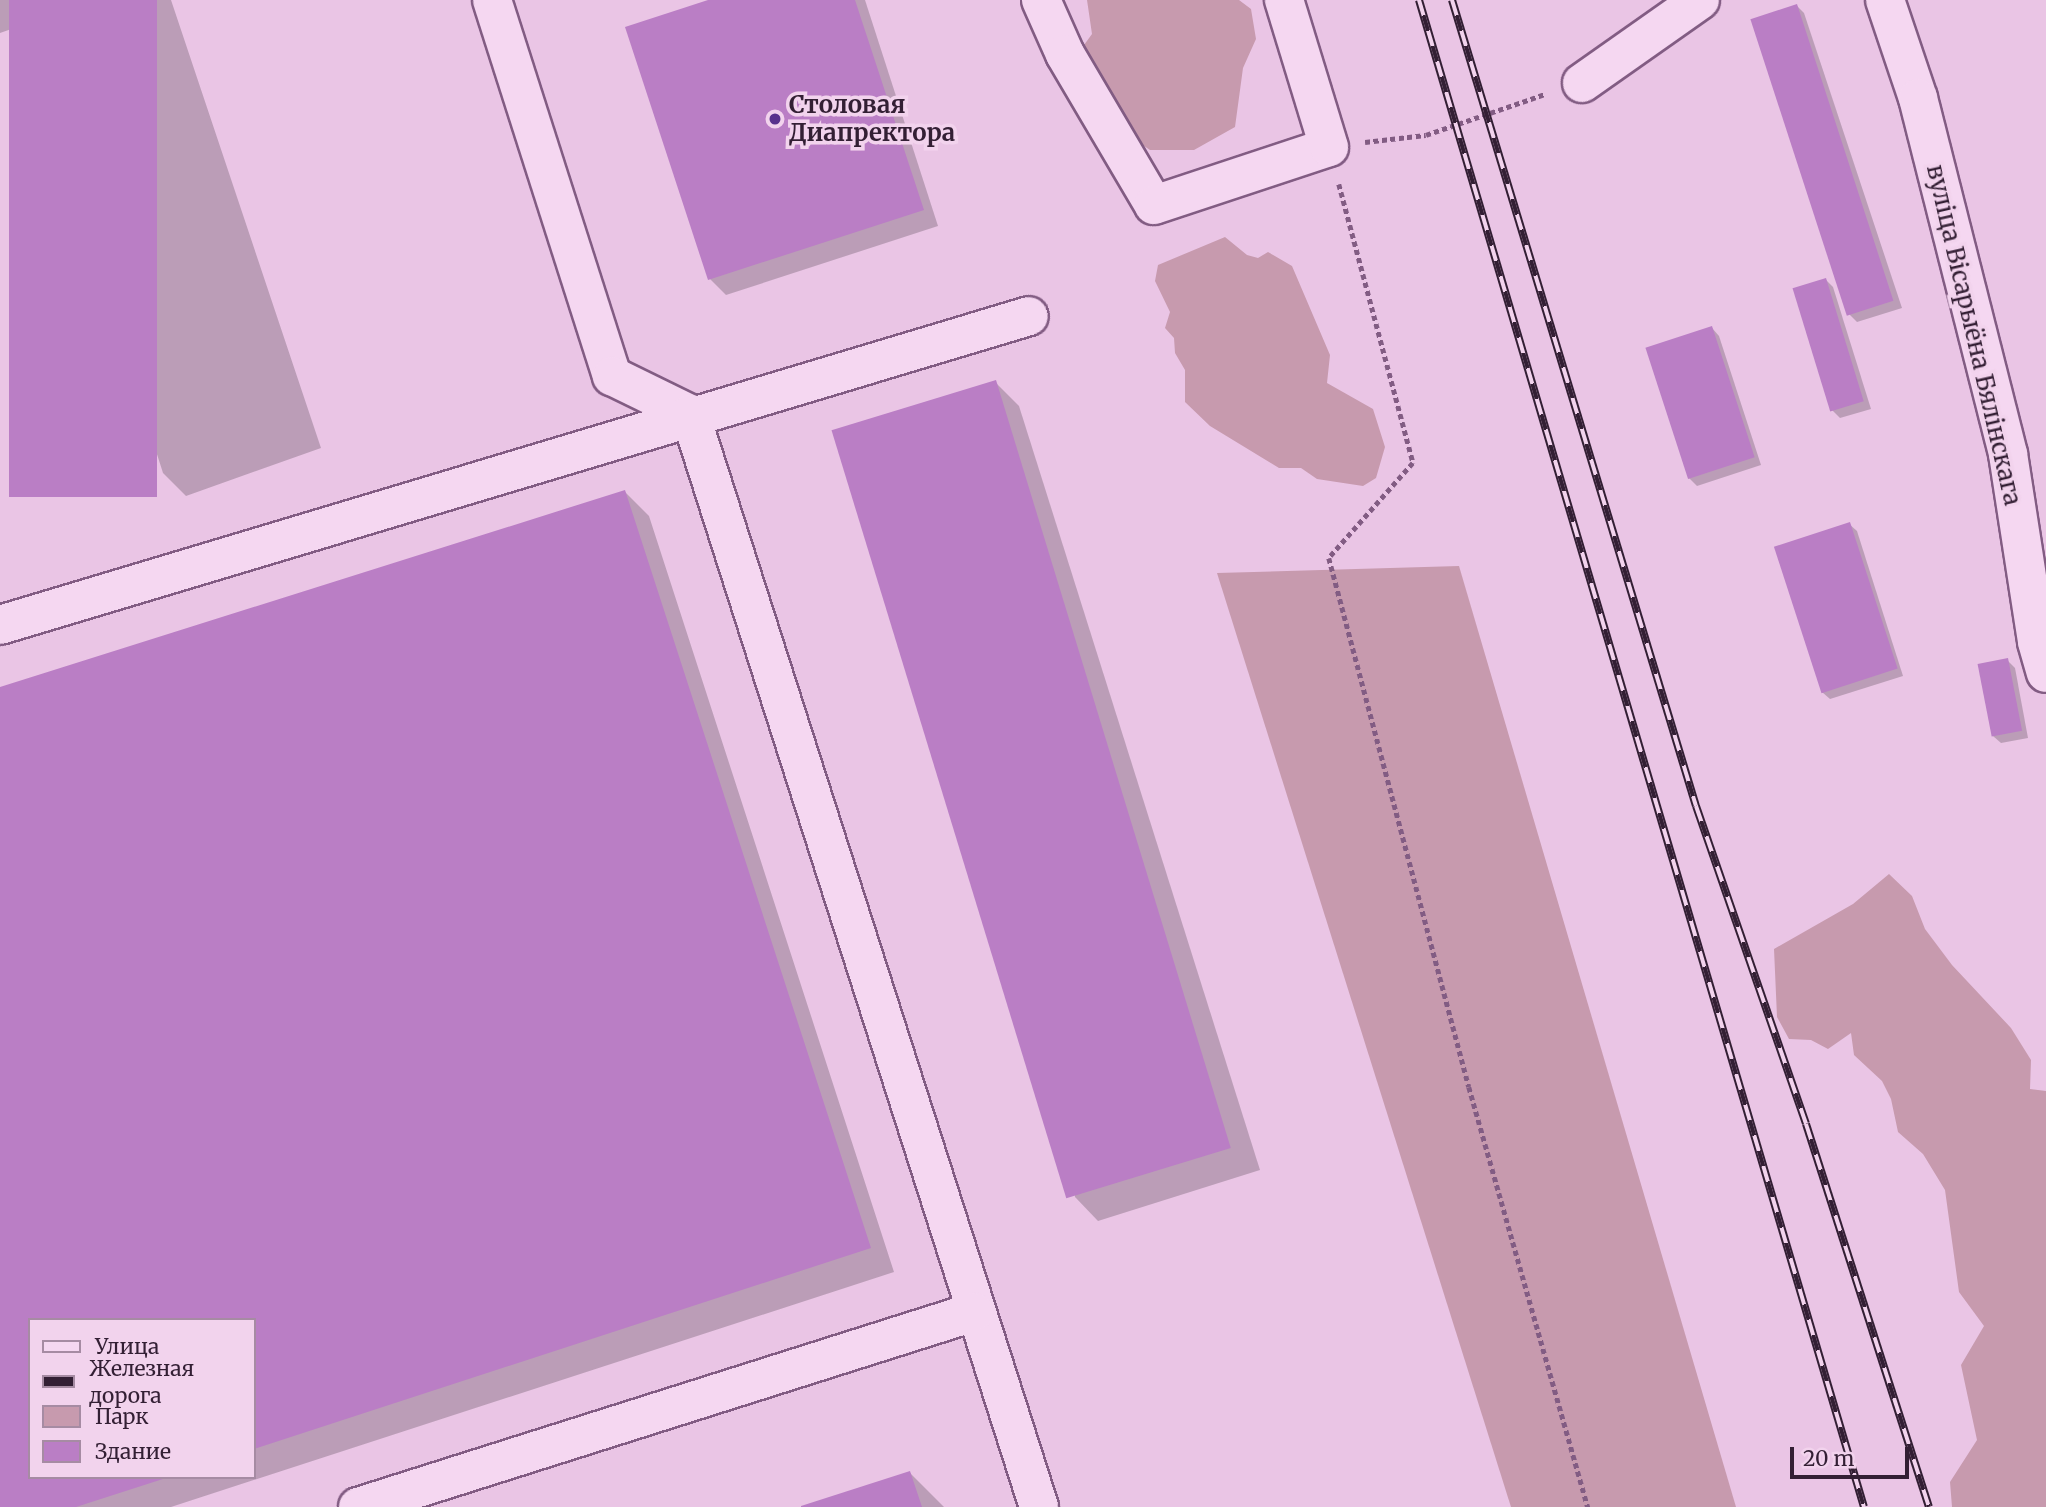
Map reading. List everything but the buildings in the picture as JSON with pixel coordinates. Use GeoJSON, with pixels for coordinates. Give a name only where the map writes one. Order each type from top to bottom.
{"type":"FeatureCollection","features":[{"type":"Feature","properties":{"kind":"street"},"geometry":{"type":"LineString","coordinates":[[492,0],[612,376],[690,414],[974,1312],[1039,1507]]}},
{"type":"Feature","properties":{"kind":"street"},"geometry":{"type":"LineString","coordinates":[[1041,0],[1065,54],[1154,205],[1329,147],[1284,0]]}},
{"type":"Feature","properties":{"kind":"street"},"geometry":{"type":"LineString","coordinates":[[1582,83],[1700,0]]}},
{"type":"Feature","properties":{"kind":"street","name":"вуліца Вісарыёна Бялінскага"},"geometry":{"type":"LineString","coordinates":[[1885,0],[1918,98],[2008,454],[2037,642],[2046,673]]}},
{"type":"Feature","properties":{"kind":"street"},"geometry":{"type":"LineString","coordinates":[[0,625],[690,414],[1029,316]]}},
{"type":"Feature","properties":{"kind":"street"},"geometry":{"type":"LineString","coordinates":[[358,1507],[974,1312]]}},
{"type":"Feature","properties":{"kind":"path"},"geometry":{"type":"LineString","coordinates":[[1582,83],[1485,112],[1426,135],[1329,147],[1413,463],[1329,558],[1469,1087],[1588,1507]]}},
{"type":"Feature","properties":{"kind":"green space"},"geometry":{"type":"Polygon","coordinates":[[[1087,0],[1239,0],[1251,9],[1256,39],[1243,68],[1235,127],[1194,150],[1150,150],[1125,133],[1084,45],[1092,34],[1087,0]]]}},
{"type":"Feature","properties":{"kind":"green space"},"geometry":{"type":"Polygon","coordinates":[[[1225,237],[1247,255],[1258,258],[1268,252],[1292,266],[1330,355],[1327,383],[1373,409],[1385,447],[1376,478],[1363,486],[1317,479],[1301,468],[1279,468],[1210,426],[1185,402],[1185,370],[1175,353],[1174,338],[1165,328],[1170,312],[1155,281],[1158,265],[1225,237]]]}},
{"type":"Feature","properties":{"kind":"green space"},"geometry":{"type":"Polygon","coordinates":[[[1459,566],[1736,1507],[1511,1507],[1217,573],[1459,566]]]}},
{"type":"Feature","properties":{"kind":"green space"},"geometry":{"type":"Polygon","coordinates":[[[1889,874],[1912,896],[1925,929],[1952,965],[2011,1028],[2031,1060],[2030,1089],[2046,1091],[2046,1507],[1952,1507],[1950,1482],[1977,1440],[1961,1365],[1984,1326],[1959,1292],[1945,1190],[1923,1154],[1898,1132],[1891,1099],[1882,1081],[1854,1055],[1851,1033],[1828,1049],[1811,1040],[1789,1039],[1777,1017],[1774,949],[1853,904],[1889,874]]]}},
{"type":"Feature","properties":{"kind":"railway"},"geometry":{"type":"LineString","coordinates":[[1419,0],[1864,1507]]}},
{"type":"Feature","properties":{"kind":"railway"},"geometry":{"type":"LineString","coordinates":[[1452,0],[1696,806],[1806,1124],[1929,1507]]}},
{"type":"Feature","properties":{"kind":"place","name":"Столовая Диапректора"},"geometry":{"type":"Point","coordinates":[775,119]}}]}
